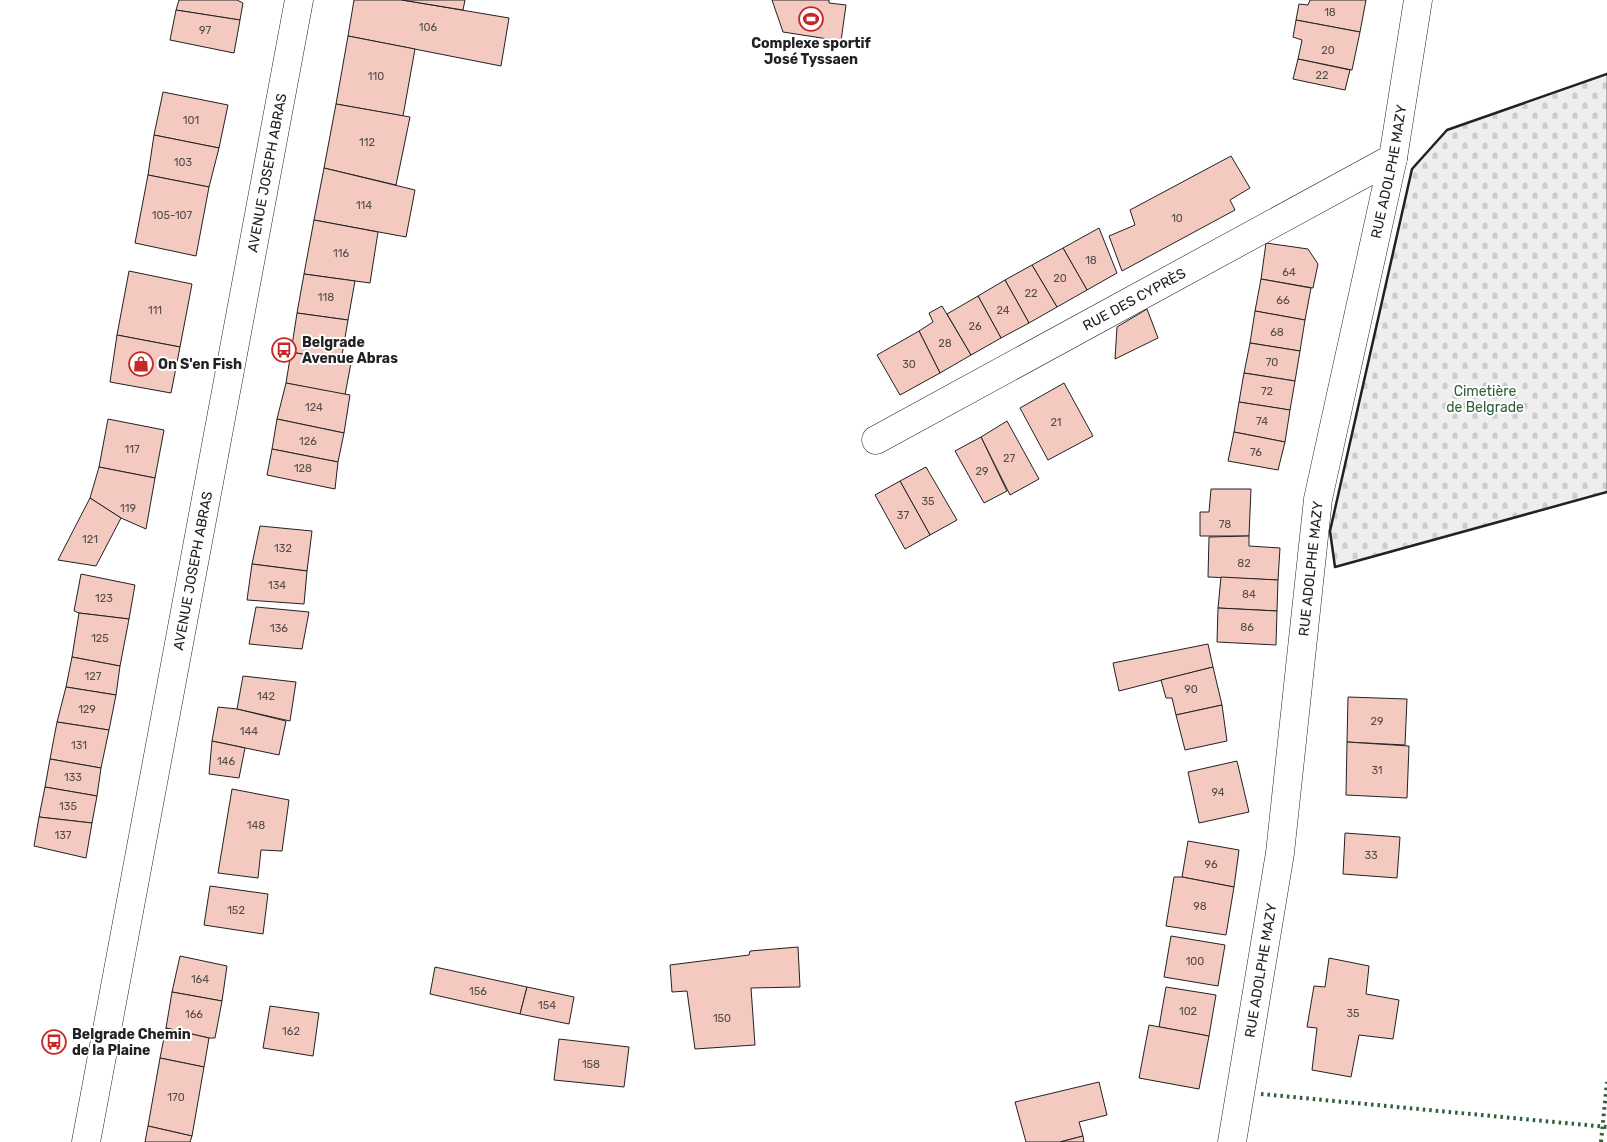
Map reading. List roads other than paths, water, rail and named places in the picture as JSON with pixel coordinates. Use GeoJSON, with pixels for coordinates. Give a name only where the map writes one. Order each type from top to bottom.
{"type":"FeatureCollection","features":[{"type":"Feature","properties":{"kind":"street","name":"AVENUE JOSEPH ABRAS"},"geometry":{"type":"LineString","coordinates":[[86,1142],[298,0]]}},
{"type":"Feature","properties":{"kind":"street","name":"RUE ADOLPHE MAZY"},"geometry":{"type":"LineString","coordinates":[[1232,1142],[1280,853],[1318,500],[1393,158],[1418,0]]}},
{"type":"Feature","properties":{"kind":"street","name":"RUE DES CYPRÈS"},"geometry":{"type":"LineString","coordinates":[[876,440],[1393,158]]}},
{"type":"Feature","properties":{"kind":"place","name":"Complexe sportif José Tyssaen"},"geometry":{"type":"Point","coordinates":[811,19]}},
{"type":"Feature","properties":{"kind":"place","name":"Belgrade Avenue Abras"},"geometry":{"type":"Point","coordinates":[284,350]}},
{"type":"Feature","properties":{"kind":"place","name":"On S'en Fish"},"geometry":{"type":"Point","coordinates":[141,364]}},
{"type":"Feature","properties":{"kind":"place","name":"Belgrade Chemin de la Plaine"},"geometry":{"type":"Point","coordinates":[54,1042]}},
{"type":"Feature","properties":{"kind":"park label","name":"Cimetière de Belgrade"},"geometry":{"type":"Point","coordinates":[1485,400]}}]}
